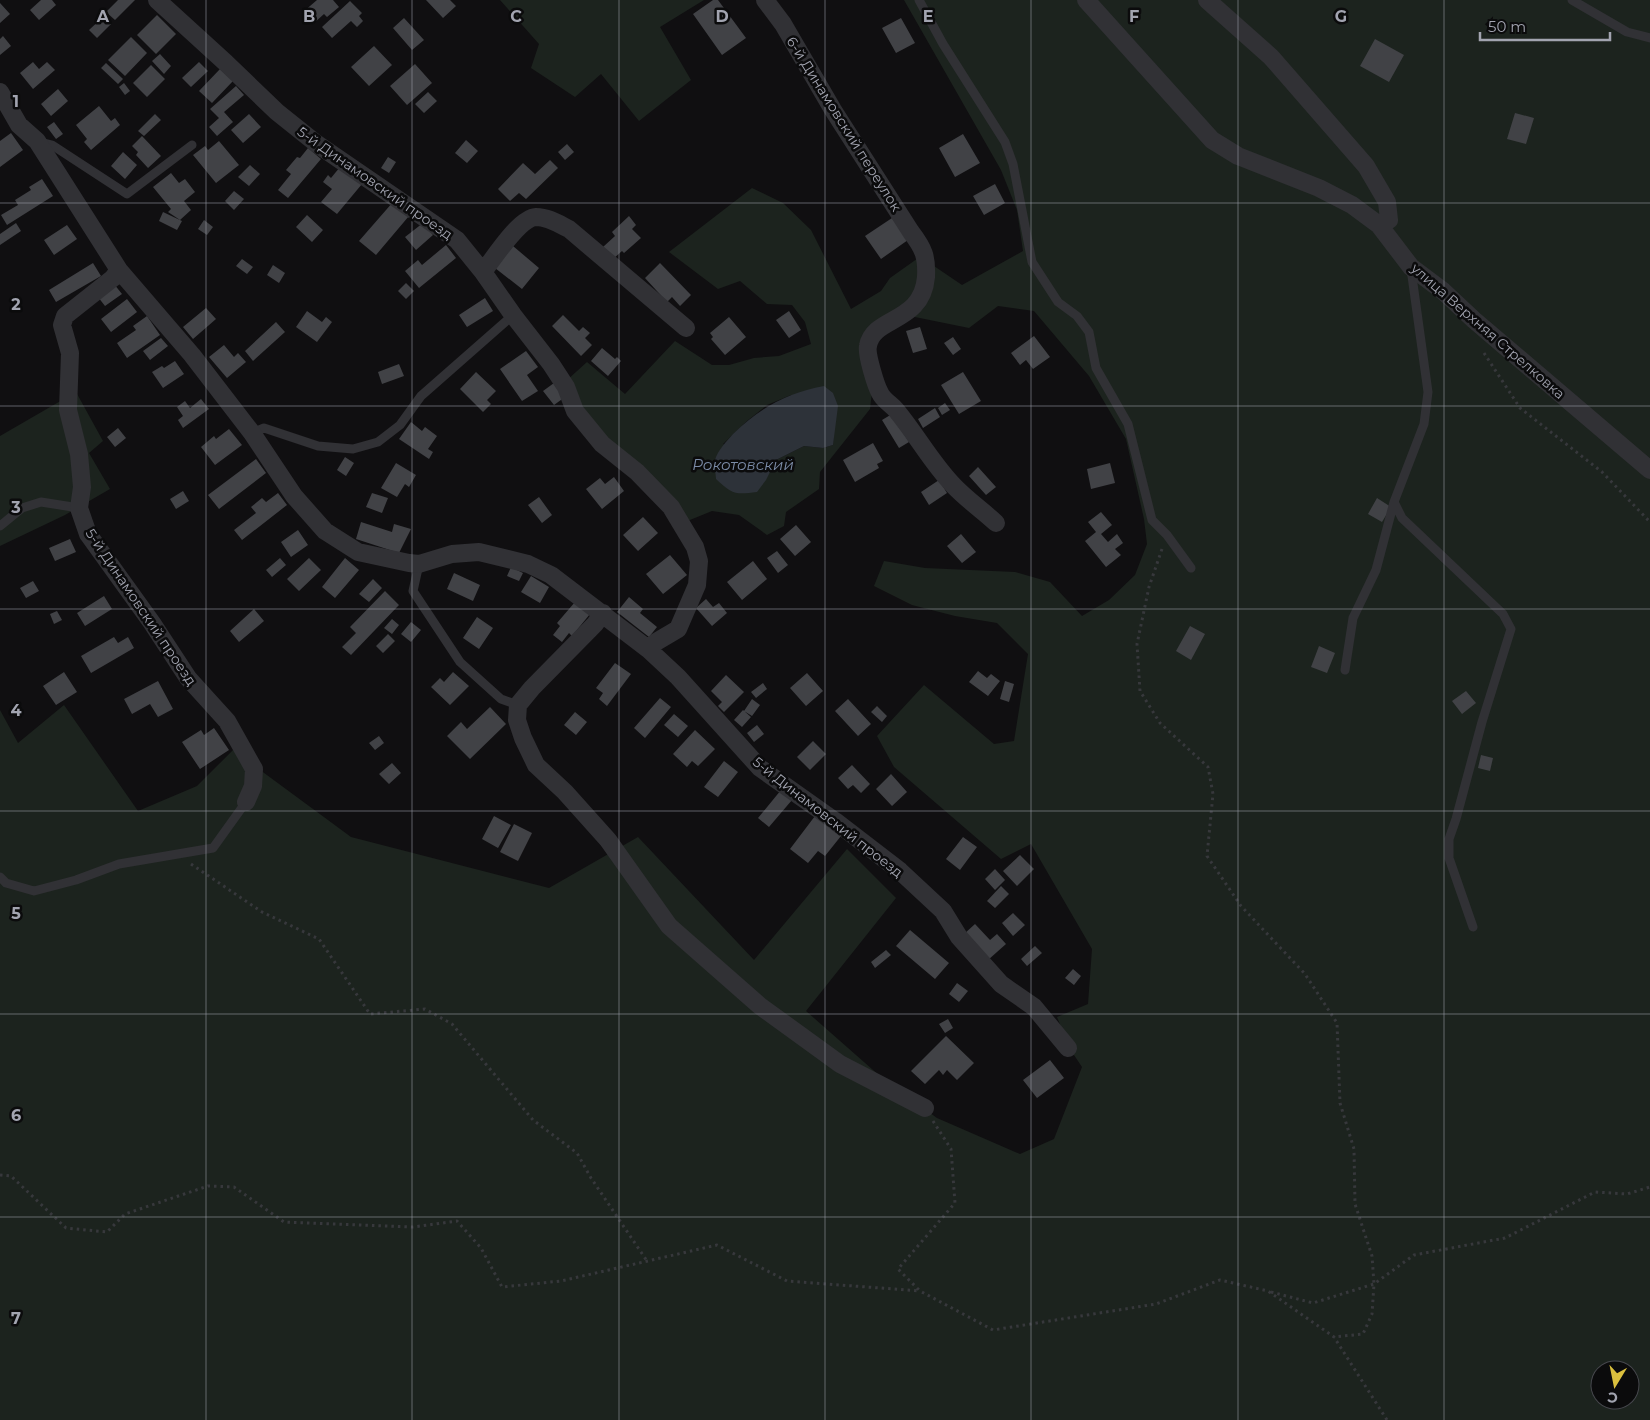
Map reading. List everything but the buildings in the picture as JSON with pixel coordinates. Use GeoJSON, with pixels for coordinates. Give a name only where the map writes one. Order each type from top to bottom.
{"type":"FeatureCollection","features":[{"type":"Feature","properties":{"kind":"street","name":"5-й Динамовский проезд"},"geometry":{"type":"LineString","coordinates":[[157,0],[277,112],[317,144],[456,240],[484,272],[551,364],[566,387],[575,411],[602,444],[637,472],[671,507],[695,547],[699,561],[697,585],[678,629],[648,649]]}},
{"type":"Feature","properties":{"kind":"street","name":"6-й Динамовский переулок"},"geometry":{"type":"LineString","coordinates":[[765,0],[783,24],[833,110],[911,232],[923,247],[927,263],[925,285],[919,300],[912,310],[880,328],[871,337],[868,346],[870,361],[880,394],[896,410],[937,467],[954,486],[996,523]]}},
{"type":"Feature","properties":{"kind":"street","name":"улица Верхняя Стрелковка"},"geometry":{"type":"LineString","coordinates":[[1086,0],[1212,140],[1238,156],[1319,188],[1352,205],[1379,226],[1411,267],[1443,291],[1474,320],[1650,470]]}},
{"type":"Feature","properties":{"kind":"street"},"geometry":{"type":"LineString","coordinates":[[1207,0],[1271,56],[1366,166],[1387,202],[1389,220],[1379,226]]}},
{"type":"Feature","properties":{"kind":"street","name":"5-й Динамовский проезд"},"geometry":{"type":"LineString","coordinates":[[0,92],[19,125],[37,141],[119,270],[192,355],[252,433],[294,496],[325,531],[358,552],[408,563],[419,564],[452,554],[480,552],[528,564],[551,575],[648,649],[678,677],[760,768],[835,821],[893,866],[943,910],[960,937],[1001,984],[1034,1007],[1068,1048]]}},
{"type":"Feature","properties":{"kind":"street"},"geometry":{"type":"LineString","coordinates":[[484,272],[524,222],[535,217],[555,221],[568,229],[686,328]]}},
{"type":"Feature","properties":{"kind":"street","name":"5-й Динамовский проезд"},"geometry":{"type":"LineString","coordinates":[[119,270],[112,278],[64,316],[62,325],[70,353],[68,410],[80,462],[82,487],[80,508],[88,534],[152,622],[188,678],[227,721],[254,770],[253,786],[246,802]]}},
{"type":"Feature","properties":{"kind":"street"},"geometry":{"type":"LineString","coordinates":[[602,613],[595,624],[532,688],[518,705],[517,720],[536,765],[565,792],[608,840],[669,926],[760,1006],[840,1064],[925,1108]]}},
{"type":"Feature","properties":{"kind":"lane"},"geometry":{"type":"LineString","coordinates":[[919,0],[943,44],[1005,142],[1013,164],[1032,262],[1058,302],[1077,316],[1089,332],[1096,368],[1128,424],[1152,520],[1167,535],[1191,568]]}},
{"type":"Feature","properties":{"kind":"lane"},"geometry":{"type":"LineString","coordinates":[[1572,0],[1627,32],[1650,38]]}},
{"type":"Feature","properties":{"kind":"lane"},"geometry":{"type":"LineString","coordinates":[[37,141],[52,145],[127,194],[192,145]]}},
{"type":"Feature","properties":{"kind":"lane"},"geometry":{"type":"LineString","coordinates":[[1345,670],[1353,618],[1376,570],[1394,502],[1424,424],[1428,392],[1411,267]]}},
{"type":"Feature","properties":{"kind":"lane"},"geometry":{"type":"LineString","coordinates":[[252,433],[264,428],[318,446],[353,449],[378,442],[400,425],[421,396],[513,314]]}},
{"type":"Feature","properties":{"kind":"lane"},"geometry":{"type":"LineString","coordinates":[[0,526],[22,508],[41,502],[80,508]]}},
{"type":"Feature","properties":{"kind":"lane"},"geometry":{"type":"LineString","coordinates":[[1394,502],[1402,518],[1503,614],[1511,629],[1449,839],[1448,858],[1473,927]]}},
{"type":"Feature","properties":{"kind":"lane"},"geometry":{"type":"LineString","coordinates":[[419,564],[413,591],[460,662],[501,699],[518,705]]}},
{"type":"Feature","properties":{"kind":"lane"},"geometry":{"type":"LineString","coordinates":[[0,877],[6,883],[34,891],[76,880],[119,864],[212,848],[246,802]]}},
{"type":"Feature","properties":{"kind":"path"},"geometry":{"type":"LineString","coordinates":[[1481,348],[1520,408],[1602,472],[1650,522]]}},
{"type":"Feature","properties":{"kind":"path"},"geometry":{"type":"LineString","coordinates":[[1167,535],[1149,587],[1137,644],[1140,691],[1160,723],[1208,767],[1213,794],[1207,856],[1241,906],[1305,974],[1337,1023],[1340,1103],[1354,1149],[1355,1204],[1372,1256],[1374,1284],[1372,1314],[1363,1334],[1334,1337]]}},
{"type":"Feature","properties":{"kind":"path"},"geometry":{"type":"LineString","coordinates":[[178,855],[262,912],[319,939],[370,1014],[425,1009],[452,1024],[533,1120],[577,1153],[591,1178],[647,1261]]}},
{"type":"Feature","properties":{"kind":"path"},"geometry":{"type":"LineString","coordinates":[[925,1108],[950,1149],[955,1203],[898,1269],[920,1291],[992,1330],[1156,1304],[1220,1280],[1313,1303],[1374,1284],[1414,1255],[1505,1238],[1595,1192],[1627,1194],[1650,1187]]}},
{"type":"Feature","properties":{"kind":"path"},"geometry":{"type":"LineString","coordinates":[[0,1175],[12,1176],[66,1228],[107,1232],[125,1214],[208,1186],[234,1188],[284,1222],[413,1227],[457,1221],[481,1248],[502,1287],[561,1281],[717,1245],[787,1281],[920,1291]]}},
{"type":"Feature","properties":{"kind":"path"},"geometry":{"type":"LineString","coordinates":[[1268,1291],[1334,1337],[1387,1420]]}},
{"type":"Feature","properties":{"kind":"shaded area"},"geometry":{"type":"Polygon","coordinates":[[[500,0],[704,0],[660,27],[691,80],[639,121],[601,74],[575,97],[531,68],[539,44],[500,0]]]}},
{"type":"Feature","properties":{"kind":"shaded area"},"geometry":{"type":"Polygon","coordinates":[[[904,0],[1650,0],[1650,1420],[0,1420],[0,710],[18,743],[64,705],[138,811],[197,786],[233,750],[351,837],[549,888],[638,837],[754,960],[847,849],[896,898],[806,1011],[881,1077],[937,1118],[1020,1154],[1054,1139],[1082,1067],[1070,1049],[1057,1017],[1088,1004],[1092,949],[1031,844],[1001,859],[894,767],[877,736],[924,685],[994,744],[1014,741],[1028,654],[997,623],[955,616],[912,605],[874,586],[884,561],[925,568],[1015,572],[1050,582],[1082,616],[1109,600],[1135,575],[1147,544],[1144,519],[1126,439],[1089,376],[1034,311],[998,306],[969,328],[910,316],[934,266],[962,285],[1023,251],[1017,210],[1001,170],[904,0]]]}},
{"type":"Feature","properties":{"kind":"shaded area"},"geometry":{"type":"Polygon","coordinates":[[[752,188],[783,203],[811,230],[851,309],[881,291],[890,278],[921,256],[915,298],[865,337],[859,346],[872,392],[870,409],[820,472],[819,489],[786,512],[784,526],[767,535],[739,515],[712,511],[685,522],[604,439],[566,381],[587,362],[625,394],[675,341],[712,365],[729,365],[754,358],[779,356],[811,344],[805,322],[792,305],[767,304],[740,281],[718,289],[669,252],[752,188]],[[791,395],[767,405],[723,444],[776,460],[804,446],[823,448],[833,445],[834,426],[791,395]]]}},
{"type":"Feature","properties":{"kind":"shaded area"},"geometry":{"type":"Polygon","coordinates":[[[76,392],[103,441],[89,453],[110,489],[65,515],[0,546],[0,436],[76,392]]]}},
{"type":"Feature","properties":{"kind":"water","name":"Рокотовский"},"geometry":{"type":"Polygon","coordinates":[[[824,386],[833,393],[838,406],[833,445],[823,448],[804,446],[776,460],[766,480],[757,492],[734,492],[716,479],[714,462],[716,456],[725,443],[743,425],[763,409],[786,397],[824,386]]]}}]}
